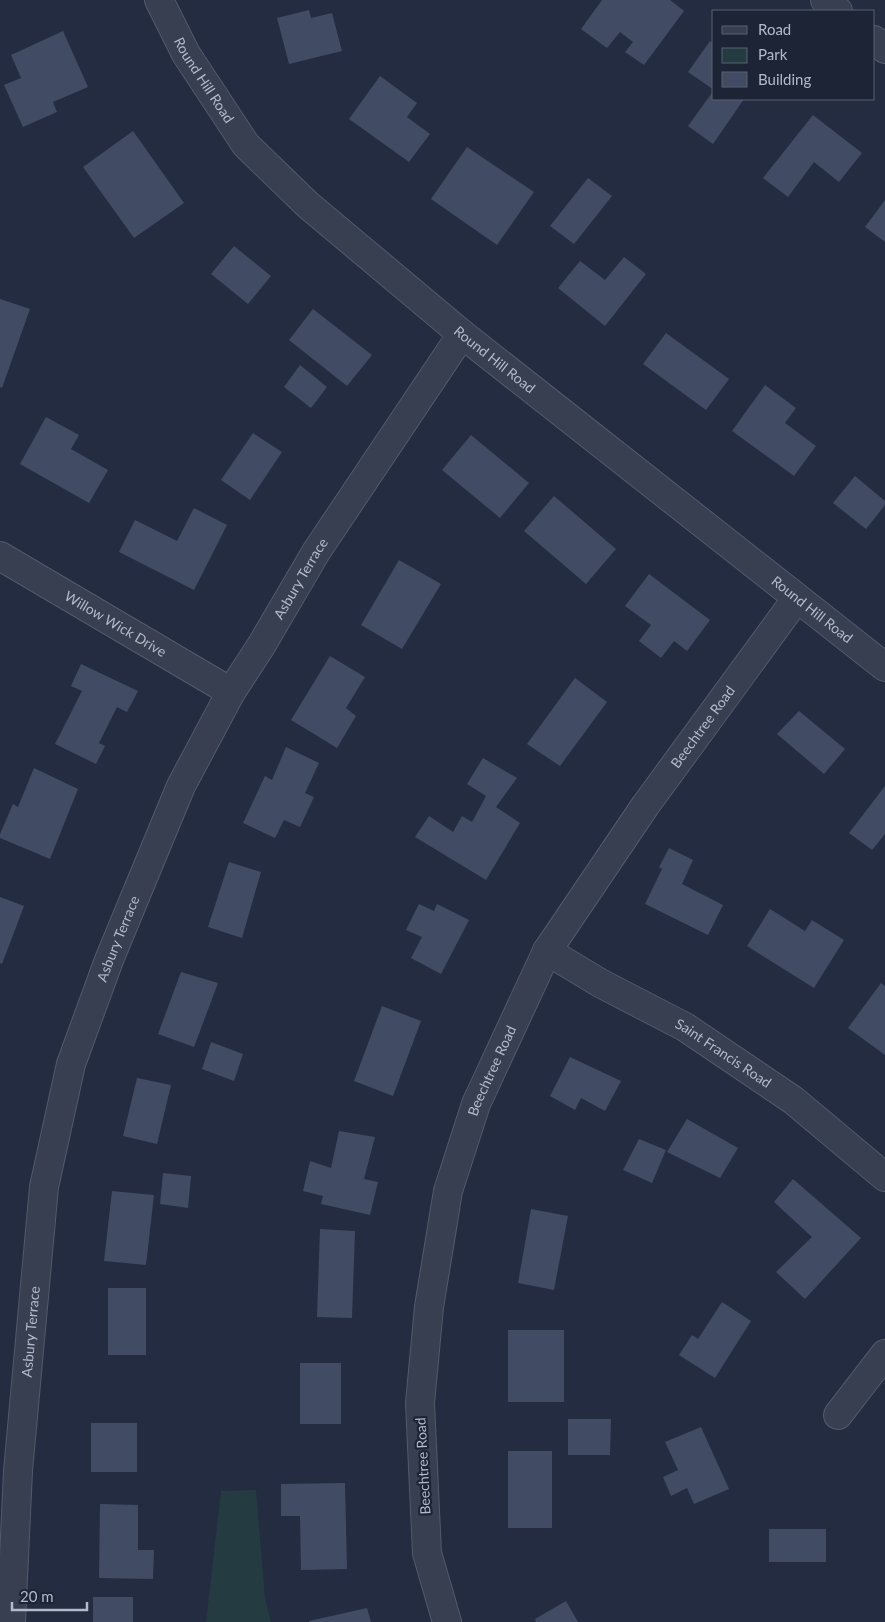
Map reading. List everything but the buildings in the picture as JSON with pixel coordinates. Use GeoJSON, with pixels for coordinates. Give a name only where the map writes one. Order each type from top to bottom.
{"type":"FeatureCollection","features":[{"type":"Feature","properties":{"kind":"street","name":"Round Hill Road"},"geometry":{"type":"LineString","coordinates":[[160,0],[186,54],[246,145],[308,205],[462,334],[885,667]]}},
{"type":"Feature","properties":{"kind":"street"},"geometry":{"type":"LineString","coordinates":[[824,0],[837,10]]}},
{"type":"Feature","properties":{"kind":"street"},"geometry":{"type":"LineString","coordinates":[[875,41],[885,49]]}},
{"type":"Feature","properties":{"kind":"street","name":"Asbury Terrace"},"geometry":{"type":"LineString","coordinates":[[11,1622],[18,1471],[44,1187],[71,1064],[109,960],[181,786],[231,692],[316,552],[462,334]]}},
{"type":"Feature","properties":{"kind":"street","name":"Willow Wick Drive"},"geometry":{"type":"LineString","coordinates":[[0,556],[231,692]]}},
{"type":"Feature","properties":{"kind":"street","name":"Beechtree Road"},"geometry":{"type":"LineString","coordinates":[[447,1622],[427,1553],[420,1403],[429,1307],[448,1191],[476,1104],[547,951],[644,806],[797,598]]}},
{"type":"Feature","properties":{"kind":"street","name":"Saint Francis Road"},"geometry":{"type":"LineString","coordinates":[[547,951],[600,983],[685,1027],[792,1100],[885,1177]]}},
{"type":"Feature","properties":{"kind":"street"},"geometry":{"type":"LineString","coordinates":[[838,1415],[885,1354]]}},
{"type":"Feature","properties":{"kind":"green space"},"geometry":{"type":"Polygon","coordinates":[[[256,1490],[265,1598],[271,1622],[206,1622],[221,1491],[256,1490]]]}}]}
